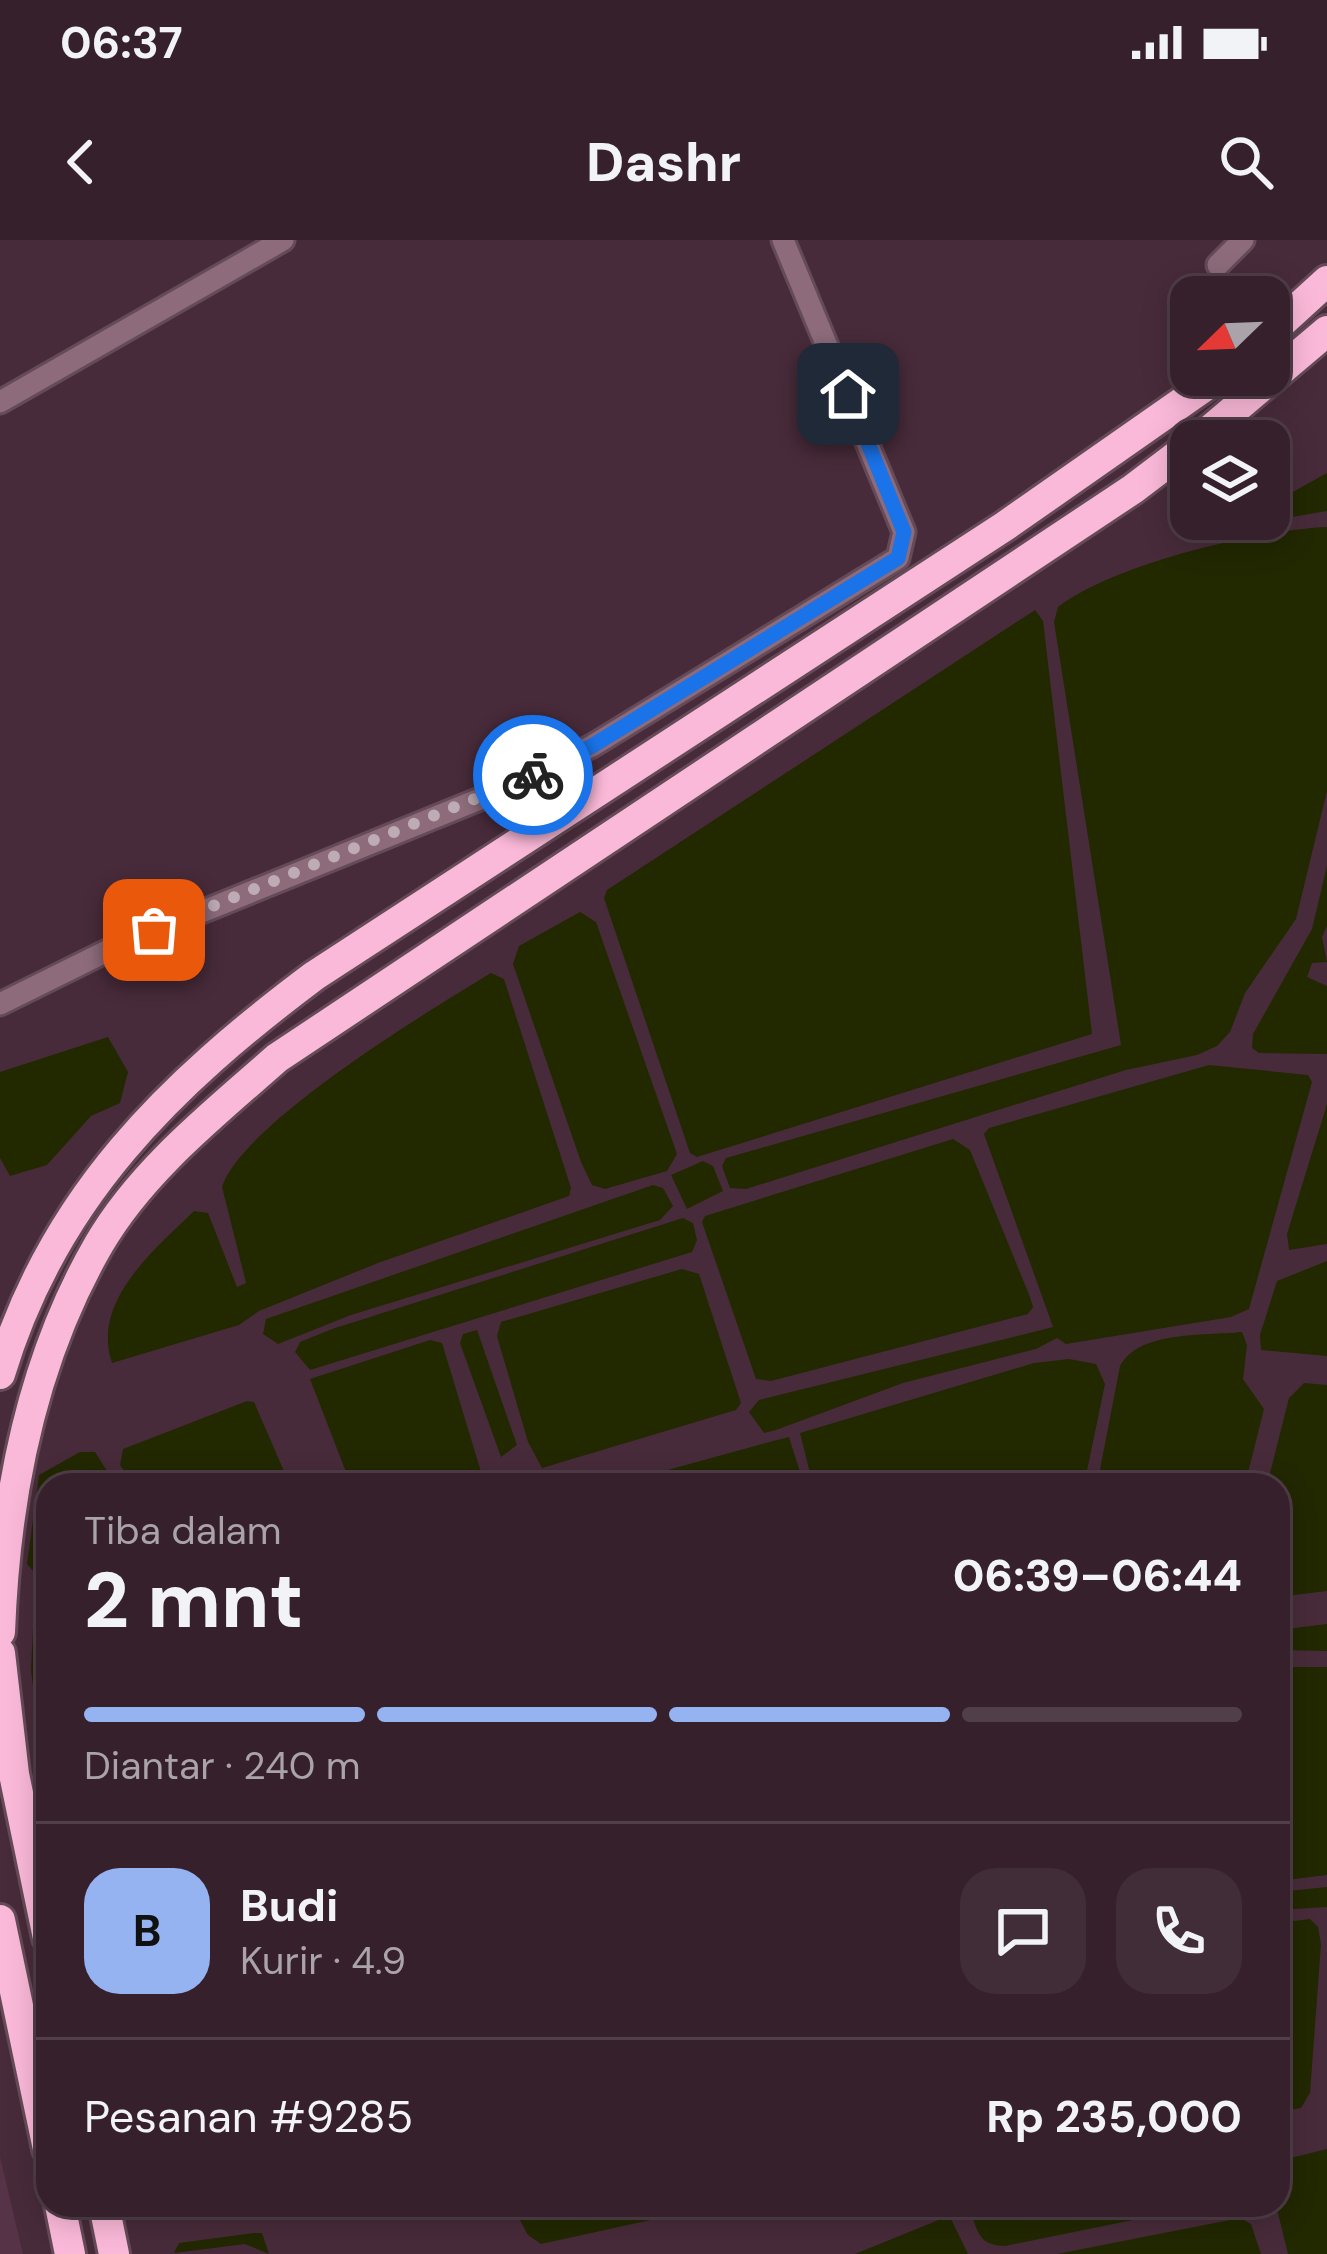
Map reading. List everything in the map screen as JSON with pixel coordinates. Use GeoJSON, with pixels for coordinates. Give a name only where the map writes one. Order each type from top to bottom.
{"type":"FeatureCollection","features":[{"type":"Feature","properties":{"kind":"highway"},"geometry":{"type":"LineString","coordinates":[[1290,315],[1327,281]]}},
{"type":"Feature","properties":{"kind":"highway"},"geometry":{"type":"LineString","coordinates":[[1221,420],[1327,331]]}},
{"type":"Feature","properties":{"kind":"highway"},"geometry":{"type":"LineString","coordinates":[[0,1374],[19,1312],[66,1220],[138,1130],[223,1045],[314,976],[1005,526],[1191,396]]}},
{"type":"Feature","properties":{"kind":"highway"},"geometry":{"type":"LineString","coordinates":[[0,1632],[3,1552],[27,1420],[55,1340],[100,1242],[178,1146],[277,1058],[1170,459]]}},
{"type":"Feature","properties":{"kind":"highway"},"geometry":{"type":"LineString","coordinates":[[0,1652],[14,1774],[36,1880]]}},
{"type":"Feature","properties":{"kind":"highway"},"geometry":{"type":"LineString","coordinates":[[0,1920],[36,2092]]}},
{"type":"Feature","properties":{"kind":"highway"},"geometry":{"type":"LineString","coordinates":[[62,2217],[70,2254]]}},
{"type":"Feature","properties":{"kind":"highway"},"geometry":{"type":"LineString","coordinates":[[106,2217],[114,2254]]}},
{"type":"Feature","properties":{"kind":"street"},"geometry":{"type":"LineString","coordinates":[[0,401],[283,240]]}},
{"type":"Feature","properties":{"kind":"street"},"geometry":{"type":"LineString","coordinates":[[0,1004],[113,947],[497,792],[592,746],[898,558],[904,532],[783,240]]}},
{"type":"Feature","properties":{"kind":"street"},"geometry":{"type":"LineString","coordinates":[[1218,265],[1243,240]]}},
{"type":"Feature","properties":{"kind":"shaded area"},"geometry":{"type":"Polygon","coordinates":[[[1327,473],[1327,511],[1290,517],[1290,493],[1327,473]]]}},
{"type":"Feature","properties":{"kind":"shaded area"},"geometry":{"type":"Polygon","coordinates":[[[1327,527],[1327,791],[1296,919],[1245,993],[1230,1032],[1217,1046],[1197,1055],[1126,1070],[746,1189],[730,1188],[722,1166],[726,1158],[1121,1045],[1054,622],[1058,607],[1083,591],[1149,564],[1236,540],[1290,540],[1290,531],[1327,527]]]}},
{"type":"Feature","properties":{"kind":"shaded area"},"geometry":{"type":"Polygon","coordinates":[[[1035,610],[1043,621],[1092,1034],[697,1157],[690,1153],[604,898],[607,890],[1035,610]]]}},
{"type":"Feature","properties":{"kind":"shaded area"},"geometry":{"type":"Polygon","coordinates":[[[1327,866],[1327,926],[1322,937],[1327,962],[1312,963],[1307,977],[1327,986],[1327,1054],[1259,1053],[1252,1048],[1253,1034],[1312,929],[1327,866]]]}},
{"type":"Feature","properties":{"kind":"shaded area"},"geometry":{"type":"Polygon","coordinates":[[[580,912],[596,922],[677,1154],[667,1171],[605,1189],[592,1185],[581,1162],[513,964],[519,946],[580,912]]]}},
{"type":"Feature","properties":{"kind":"shaded area"},"geometry":{"type":"Polygon","coordinates":[[[491,973],[504,979],[571,1188],[569,1196],[378,1263],[259,1311],[239,1325],[112,1363],[110,1318],[118,1298],[145,1259],[194,1211],[208,1213],[237,1287],[246,1283],[222,1187],[237,1161],[264,1132],[342,1070],[491,973]]]}},
{"type":"Feature","properties":{"kind":"shaded area"},"geometry":{"type":"Polygon","coordinates":[[[108,1037],[128,1072],[120,1103],[91,1116],[47,1165],[10,1176],[0,1158],[0,1072],[108,1037]]]}},
{"type":"Feature","properties":{"kind":"shaded area"},"geometry":{"type":"Polygon","coordinates":[[[1209,1065],[1308,1075],[1312,1082],[1249,1309],[1231,1317],[1066,1344],[1057,1338],[1036,1349],[903,1383],[764,1433],[749,1412],[759,1400],[1053,1327],[984,1134],[989,1128],[1209,1065]]]}},
{"type":"Feature","properties":{"kind":"shaded area"},"geometry":{"type":"Polygon","coordinates":[[[1327,1104],[1327,1244],[1289,1250],[1287,1234],[1327,1104]]]}},
{"type":"Feature","properties":{"kind":"shaded area"},"geometry":{"type":"Polygon","coordinates":[[[953,1139],[970,1150],[1030,1297],[1033,1307],[1028,1314],[771,1381],[756,1379],[702,1222],[705,1216],[953,1139]]]}},
{"type":"Feature","properties":{"kind":"shaded area"},"geometry":{"type":"Polygon","coordinates":[[[703,1161],[713,1166],[723,1191],[687,1209],[671,1175],[703,1161]]]}},
{"type":"Feature","properties":{"kind":"shaded area"},"geometry":{"type":"Polygon","coordinates":[[[653,1185],[663,1188],[673,1206],[660,1220],[351,1315],[278,1344],[263,1334],[266,1319],[653,1185]]]}},
{"type":"Feature","properties":{"kind":"shaded area"},"geometry":{"type":"Polygon","coordinates":[[[683,1218],[693,1223],[697,1240],[692,1252],[310,1370],[295,1352],[300,1342],[332,1329],[683,1218]]]}},
{"type":"Feature","properties":{"kind":"shaded area"},"geometry":{"type":"Polygon","coordinates":[[[1327,1261],[1327,1356],[1261,1350],[1260,1335],[1277,1281],[1327,1261]]]}},
{"type":"Feature","properties":{"kind":"shaded area"},"geometry":{"type":"Polygon","coordinates":[[[682,1269],[699,1274],[741,1403],[736,1410],[542,1468],[528,1442],[497,1336],[501,1322],[682,1269]]]}},
{"type":"Feature","properties":{"kind":"shaded area"},"geometry":{"type":"Polygon","coordinates":[[[477,1330],[517,1445],[501,1457],[460,1343],[463,1334],[477,1330]]]}},
{"type":"Feature","properties":{"kind":"shaded area"},"geometry":{"type":"Polygon","coordinates":[[[1242,1332],[1247,1345],[1243,1379],[1264,1409],[1248,1473],[1099,1473],[1120,1366],[1142,1346],[1174,1337],[1242,1332]]]}},
{"type":"Feature","properties":{"kind":"shaded area"},"geometry":{"type":"Polygon","coordinates":[[[430,1340],[442,1343],[481,1473],[346,1473],[310,1379],[430,1340]]]}},
{"type":"Feature","properties":{"kind":"shaded area"},"geometry":{"type":"Polygon","coordinates":[[[1069,1359],[1096,1364],[1105,1384],[1086,1473],[810,1473],[800,1433],[1034,1363],[1069,1359]]]}},
{"type":"Feature","properties":{"kind":"shaded area"},"geometry":{"type":"Polygon","coordinates":[[[1304,1383],[1327,1385],[1327,1591],[1290,1596],[1290,1473],[1270,1473],[1289,1398],[1304,1383]]]}},
{"type":"Feature","properties":{"kind":"shaded area"},"geometry":{"type":"Polygon","coordinates":[[[254,1402],[285,1473],[126,1473],[120,1465],[123,1449],[254,1402]]]}},
{"type":"Feature","properties":{"kind":"shaded area"},"geometry":{"type":"Polygon","coordinates":[[[789,1437],[800,1473],[657,1473],[789,1437]]]}},
{"type":"Feature","properties":{"kind":"shaded area"},"geometry":{"type":"Polygon","coordinates":[[[80,1452],[95,1452],[108,1473],[43,1473],[80,1452]]]}},
{"type":"Feature","properties":{"kind":"shaded area"},"geometry":{"type":"Polygon","coordinates":[[[36,1497],[36,1575],[27,1564],[36,1497]]]}},
{"type":"Feature","properties":{"kind":"shaded area"},"geometry":{"type":"Polygon","coordinates":[[[36,1605],[36,1714],[31,1670],[36,1605]]]}},
{"type":"Feature","properties":{"kind":"shaded area"},"geometry":{"type":"Polygon","coordinates":[[[1327,1624],[1327,1651],[1290,1650],[1290,1629],[1327,1624]]]}},
{"type":"Feature","properties":{"kind":"shaded area"},"geometry":{"type":"Polygon","coordinates":[[[1290,1667],[1327,1667],[1327,1875],[1290,1880],[1290,1667]]]}},
{"type":"Feature","properties":{"kind":"shaded area"},"geometry":{"type":"Polygon","coordinates":[[[1327,1887],[1327,1907],[1290,1909],[1290,1891],[1327,1887]]]}},
{"type":"Feature","properties":{"kind":"shaded area"},"geometry":{"type":"Polygon","coordinates":[[[1310,1919],[1318,1927],[1321,1944],[1310,2093],[1301,2108],[1290,2110],[1290,1922],[1310,1919]]]}},
{"type":"Feature","properties":{"kind":"shaded area"},"geometry":{"type":"Polygon","coordinates":[[[1327,2149],[1327,2254],[1288,2254],[1279,2217],[1290,2217],[1290,2158],[1327,2149]]]}},
{"type":"Feature","properties":{"kind":"shaded area"},"geometry":{"type":"Polygon","coordinates":[[[0,2157],[23,2254],[0,2254],[0,2157]]]}},
{"type":"Feature","properties":{"kind":"shaded area"},"geometry":{"type":"Polygon","coordinates":[[[518,2217],[664,2217],[541,2244],[528,2235],[518,2217]]]}},
{"type":"Feature","properties":{"kind":"shaded area"},"geometry":{"type":"Polygon","coordinates":[[[972,2217],[1148,2217],[1005,2246],[986,2242],[972,2217]]]}},
{"type":"Feature","properties":{"kind":"shaded area"},"geometry":{"type":"Polygon","coordinates":[[[1240,2218],[1251,2224],[1261,2254],[1057,2254],[1240,2218]]]}},
{"type":"Feature","properties":{"kind":"shaded area"},"geometry":{"type":"Polygon","coordinates":[[[951,2219],[968,2254],[855,2254],[951,2219]]]}},
{"type":"Feature","properties":{"kind":"shaded area"},"geometry":{"type":"Polygon","coordinates":[[[262,2233],[269,2254],[245,2244],[174,2253],[179,2243],[262,2233]]]}},
{"type":"Feature","properties":{"kind":"way so far"},"geometry":{"type":"LineString","coordinates":[[154,930],[533,775]]}},
{"type":"Feature","properties":{"kind":"route"},"geometry":{"type":"LineString","coordinates":[[533,775],[592,746],[898,558],[904,532],[848,394]]}}]}
